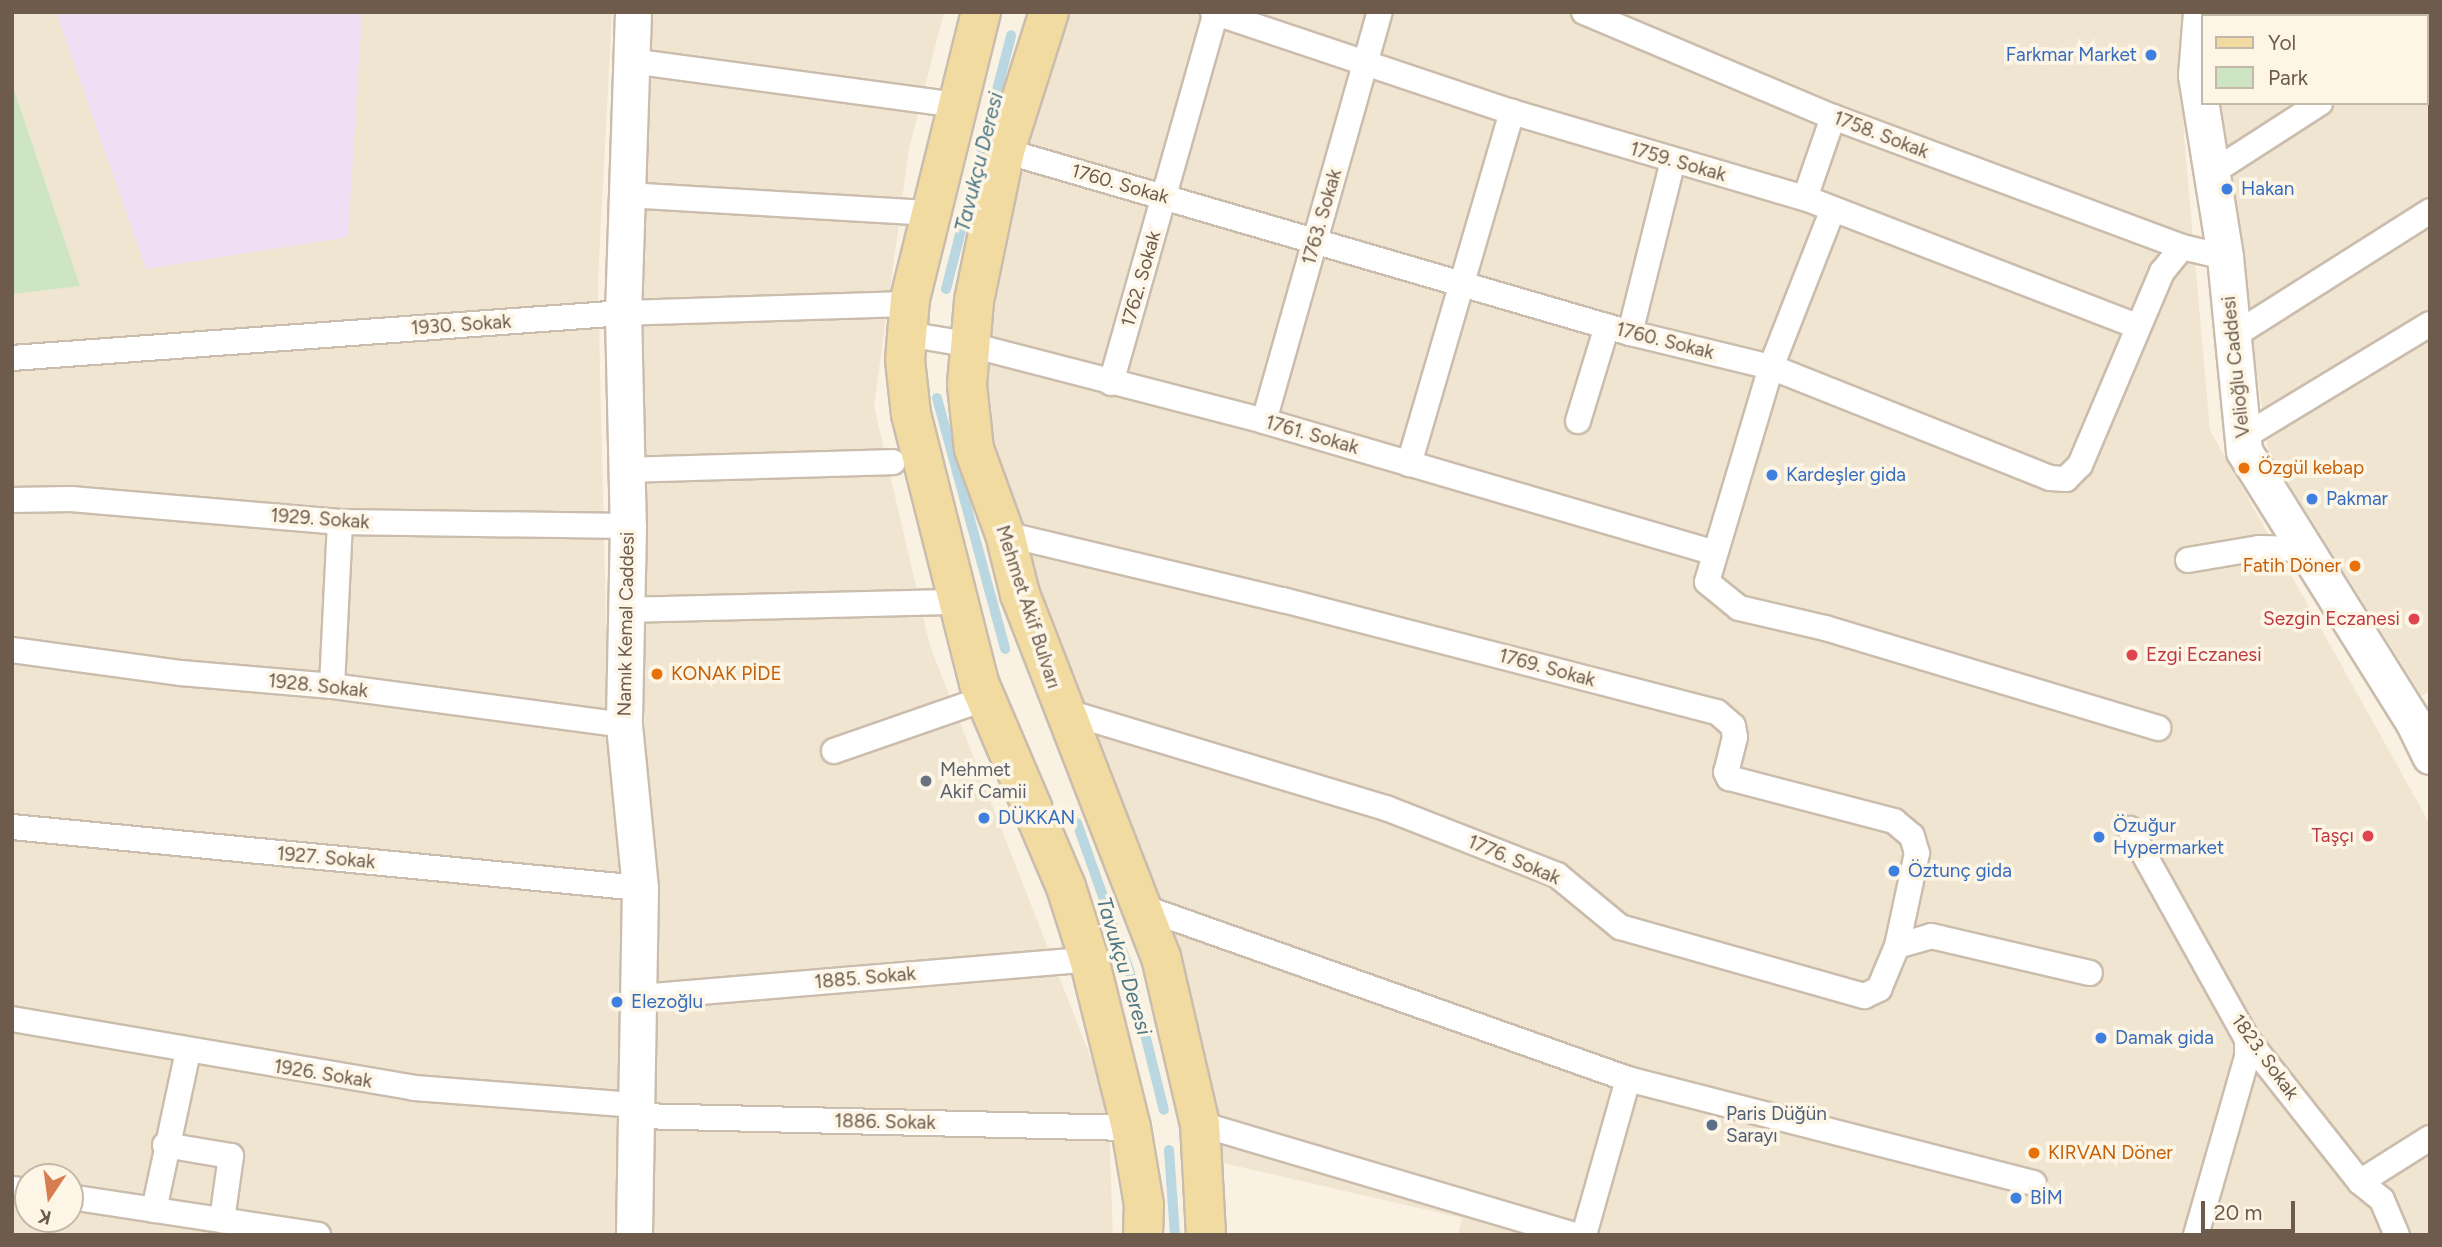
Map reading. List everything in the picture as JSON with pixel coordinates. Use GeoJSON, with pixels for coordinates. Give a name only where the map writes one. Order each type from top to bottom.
{"type":"FeatureCollection","features":[{"type":"Feature","properties":{"kind":"main road"},"geometry":{"type":"LineString","coordinates":[[981,12],[931,213],[909,319],[911,414],[958,602],[986,698],[1066,887],[1089,959],[1131,1128],[1144,1205],[1143,1235]]}},
{"type":"Feature","properties":{"kind":"main road","name":"Mehmet Akif Bulvarı"},"geometry":{"type":"LineString","coordinates":[[1049,12],[1005,150],[967,344],[974,449],[1005,534],[1020,594],[1161,957],[1200,1124],[1206,1235]]}},
{"type":"Feature","properties":{"kind":"street","name":"Namık Kemal Caddesi"},"geometry":{"type":"LineString","coordinates":[[633,12],[623,313],[628,526],[624,725],[640,888],[641,997],[634,1235]]}},
{"type":"Feature","properties":{"kind":"street","name":"1763. Sokak"},"geometry":{"type":"LineString","coordinates":[[1264,421],[1368,63],[1380,12]]}},
{"type":"Feature","properties":{"kind":"street","name":"1758. Sokak"},"geometry":{"type":"LineString","coordinates":[[1584,12],[1833,117],[2182,247],[2225,257]]}},
{"type":"Feature","properties":{"kind":"street","name":"1759. Sokak"},"geometry":{"type":"LineString","coordinates":[[1214,13],[1512,112],[1805,198],[2137,326]]}},
{"type":"Feature","properties":{"kind":"street","name":"1762. Sokak"},"geometry":{"type":"LineString","coordinates":[[1111,383],[1214,13]]}},
{"type":"Feature","properties":{"kind":"street","name":"Velioğlu Caddesi"},"geometry":{"type":"LineString","coordinates":[[2199,73],[2200,42]]}},
{"type":"Feature","properties":{"kind":"street"},"geometry":{"type":"LineString","coordinates":[[631,61],[957,105]]}},
{"type":"Feature","properties":{"kind":"street","name":"Velioğlu Caddesi"},"geometry":{"type":"LineString","coordinates":[[2202,105],[2210,174],[2225,257],[2230,338],[2245,436],[2244,450],[2304,549],[2421,714],[2430,756]]}},
{"type":"Feature","properties":{"kind":"street"},"geometry":{"type":"LineString","coordinates":[[2210,174],[2317,105]]}},
{"type":"Feature","properties":{"kind":"street"},"geometry":{"type":"LineString","coordinates":[[1409,464],[1458,283],[1512,112]]}},
{"type":"Feature","properties":{"kind":"street"},"geometry":{"type":"LineString","coordinates":[[1805,198],[1833,117]]}},
{"type":"Feature","properties":{"kind":"street","name":"1760. Sokak"},"geometry":{"type":"LineString","coordinates":[[1005,150],[1618,329],[1771,367],[2050,478],[2066,479],[2089,446],[2137,326],[2162,272],[2182,247]]}},
{"type":"Feature","properties":{"kind":"street"},"geometry":{"type":"LineString","coordinates":[[1578,421],[1618,329],[1673,161]]}},
{"type":"Feature","properties":{"kind":"street"},"geometry":{"type":"LineString","coordinates":[[626,194],[931,213]]}},
{"type":"Feature","properties":{"kind":"street"},"geometry":{"type":"LineString","coordinates":[[1833,209],[1771,367],[1713,552],[1707,582],[1739,608],[1825,628],[2158,728]]}},
{"type":"Feature","properties":{"kind":"street"},"geometry":{"type":"LineString","coordinates":[[2230,338],[2430,211]]}},
{"type":"Feature","properties":{"kind":"street","name":"1930. Sokak"},"geometry":{"type":"LineString","coordinates":[[12,358],[623,313],[909,319]]}},
{"type":"Feature","properties":{"kind":"street","name":"1761. Sokak"},"geometry":{"type":"LineString","coordinates":[[909,319],[967,344],[1264,421],[1713,552]]}},
{"type":"Feature","properties":{"kind":"street"},"geometry":{"type":"LineString","coordinates":[[2245,436],[2430,324]]}},
{"type":"Feature","properties":{"kind":"street"},"geometry":{"type":"LineString","coordinates":[[626,470],[893,462]]}},
{"type":"Feature","properties":{"kind":"street","name":"1929. Sokak"},"geometry":{"type":"LineString","coordinates":[[12,500],[71,499],[340,522],[628,526]]}},
{"type":"Feature","properties":{"kind":"street"},"geometry":{"type":"LineString","coordinates":[[332,686],[340,522]]}},
{"type":"Feature","properties":{"kind":"street","name":"1769. Sokak"},"geometry":{"type":"LineString","coordinates":[[1005,534],[1283,600],[1717,712],[1733,726],[1735,737],[1726,772],[1728,778],[1894,821],[1912,836],[1917,853],[1897,946]]}},
{"type":"Feature","properties":{"kind":"street"},"geometry":{"type":"LineString","coordinates":[[2188,560],[2259,548],[2304,549]]}},
{"type":"Feature","properties":{"kind":"street"},"geometry":{"type":"LineString","coordinates":[[625,610],[958,602]]}},
{"type":"Feature","properties":{"kind":"street","name":"1928. Sokak"},"geometry":{"type":"LineString","coordinates":[[12,650],[181,673],[332,686],[624,725]]}},
{"type":"Feature","properties":{"kind":"street"},"geometry":{"type":"LineString","coordinates":[[834,751],[986,698]]}},
{"type":"Feature","properties":{"kind":"street","name":"1776. Sokak"},"geometry":{"type":"LineString","coordinates":[[1064,711],[1386,808],[1557,875],[1620,927],[1864,996],[1879,989],[1897,946]]}},
{"type":"Feature","properties":{"kind":"street","name":"1927. Sokak"},"geometry":{"type":"LineString","coordinates":[[12,827],[640,888]]}},
{"type":"Feature","properties":{"kind":"street","name":"1823. Sokak"},"geometry":{"type":"LineString","coordinates":[[2130,829],[2247,1038],[2360,1182],[2382,1200],[2397,1235]]}},
{"type":"Feature","properties":{"kind":"street"},"geometry":{"type":"LineString","coordinates":[[1142,906],[1628,1079],[2034,1183]]}},
{"type":"Feature","properties":{"kind":"street"},"geometry":{"type":"LineString","coordinates":[[1897,946],[1931,936],[2090,973]]}},
{"type":"Feature","properties":{"kind":"street","name":"1885. Sokak"},"geometry":{"type":"LineString","coordinates":[[641,997],[1089,959]]}},
{"type":"Feature","properties":{"kind":"street","name":"1926. Sokak"},"geometry":{"type":"LineString","coordinates":[[12,1019],[188,1052],[414,1088],[638,1111]]}},
{"type":"Feature","properties":{"kind":"street"},"geometry":{"type":"LineString","coordinates":[[2196,1235],[2247,1057],[2247,1038]]}},
{"type":"Feature","properties":{"kind":"street"},"geometry":{"type":"LineString","coordinates":[[153,1210],[165,1145],[188,1052]]}},
{"type":"Feature","properties":{"kind":"street"},"geometry":{"type":"LineString","coordinates":[[1584,1235],[1628,1079]]}},
{"type":"Feature","properties":{"kind":"street","name":"1886. Sokak"},"geometry":{"type":"LineString","coordinates":[[638,1111],[1131,1128]]}},
{"type":"Feature","properties":{"kind":"street"},"geometry":{"type":"LineString","coordinates":[[1200,1124],[1575,1235]]}},
{"type":"Feature","properties":{"kind":"street"},"geometry":{"type":"LineString","coordinates":[[2360,1182],[2430,1138]]}},
{"type":"Feature","properties":{"kind":"street"},"geometry":{"type":"LineString","coordinates":[[165,1145],[231,1156],[222,1220]]}},
{"type":"Feature","properties":{"kind":"street"},"geometry":{"type":"LineString","coordinates":[[84,1199],[318,1235]]}},
{"type":"Feature","properties":{"kind":"shaded area"},"geometry":{"type":"Polygon","coordinates":[[[12,12],[612,12],[598,281],[606,622],[627,924],[620,1235],[12,1235],[12,12]]]}},
{"type":"Feature","properties":{"kind":"shaded area"},"geometry":{"type":"Polygon","coordinates":[[[56,12],[362,12],[348,237],[146,269],[56,12]]]}},
{"type":"Feature","properties":{"kind":"shaded area"},"geometry":{"type":"Polygon","coordinates":[[[645,12],[944,12],[909,149],[874,406],[930,646],[1108,1102],[1113,1235],[644,1235],[657,976],[638,585],[634,124],[645,12]]]}},
{"type":"Feature","properties":{"kind":"shaded area"},"geometry":{"type":"Polygon","coordinates":[[[1057,12],[2190,12],[2184,137],[2210,430],[2430,824],[2430,1235],[1458,1235],[1462,1218],[1215,1161],[975,436],[984,276],[1057,12]]]}},
{"type":"Feature","properties":{"kind":"shaded area"},"geometry":{"type":"Polygon","coordinates":[[[2430,12],[2430,690],[2422,696],[2268,450],[2218,105],[2428,105],[2428,14],[2220,14],[2430,12]]]}},
{"type":"Feature","properties":{"kind":"green space"},"geometry":{"type":"Polygon","coordinates":[[[12,84],[80,286],[12,294],[12,84]]]}},
{"type":"Feature","properties":{"kind":"waterway","name":"Tavukçu Deresi"},"geometry":{"type":"LineString","coordinates":[[946,289],[1011,35]]}},
{"type":"Feature","properties":{"kind":"waterway","name":"Tavukçu Deresi"},"geometry":{"type":"LineString","coordinates":[[937,398],[1005,649]]}},
{"type":"Feature","properties":{"kind":"waterway","name":"Tavukçu Deresi"},"geometry":{"type":"LineString","coordinates":[[1077,823],[1129,970],[1164,1110]]}},
{"type":"Feature","properties":{"kind":"waterway","name":"Tavukçu Deresi"},"geometry":{"type":"LineString","coordinates":[[1169,1150],[1175,1235]]}},
{"type":"Feature","properties":{"kind":"place","name":"Farkmar Market"},"geometry":{"type":"Point","coordinates":[2151,55]}},
{"type":"Feature","properties":{"kind":"place","name":"Hakan"},"geometry":{"type":"Point","coordinates":[2227,189]}},
{"type":"Feature","properties":{"kind":"place","name":"Özgül kebap"},"geometry":{"type":"Point","coordinates":[2244,468]}},
{"type":"Feature","properties":{"kind":"place","name":"Kardeşler gida"},"geometry":{"type":"Point","coordinates":[1772,475]}},
{"type":"Feature","properties":{"kind":"place","name":"Pakmar"},"geometry":{"type":"Point","coordinates":[2312,499]}},
{"type":"Feature","properties":{"kind":"place","name":"Fatih Döner"},"geometry":{"type":"Point","coordinates":[2355,566]}},
{"type":"Feature","properties":{"kind":"place","name":"Sezgin Eczanesi"},"geometry":{"type":"Point","coordinates":[2414,619]}},
{"type":"Feature","properties":{"kind":"place","name":"Ezgi Eczanesi"},"geometry":{"type":"Point","coordinates":[2132,655]}},
{"type":"Feature","properties":{"kind":"place","name":"KONAK PİDE"},"geometry":{"type":"Point","coordinates":[657,674]}},
{"type":"Feature","properties":{"kind":"place","name":"Mehmet Akif Camii"},"geometry":{"type":"Point","coordinates":[926,781]}},
{"type":"Feature","properties":{"kind":"place","name":"DÜKKAN"},"geometry":{"type":"Point","coordinates":[984,818]}},
{"type":"Feature","properties":{"kind":"place","name":"Taşçı"},"geometry":{"type":"Point","coordinates":[2368,836]}},
{"type":"Feature","properties":{"kind":"place","name":"Özuğur Hypermarket"},"geometry":{"type":"Point","coordinates":[2099,837]}},
{"type":"Feature","properties":{"kind":"place","name":"Öztunç gida"},"geometry":{"type":"Point","coordinates":[1894,871]}},
{"type":"Feature","properties":{"kind":"place","name":"Elezoğlu"},"geometry":{"type":"Point","coordinates":[617,1002]}},
{"type":"Feature","properties":{"kind":"place","name":"Damak gida"},"geometry":{"type":"Point","coordinates":[2101,1038]}},
{"type":"Feature","properties":{"kind":"place","name":"Paris Düğün Sarayı"},"geometry":{"type":"Point","coordinates":[1712,1125]}},
{"type":"Feature","properties":{"kind":"place","name":"KIRVAN Döner"},"geometry":{"type":"Point","coordinates":[2034,1153]}},
{"type":"Feature","properties":{"kind":"place","name":"BİM"},"geometry":{"type":"Point","coordinates":[2016,1198]}}]}
